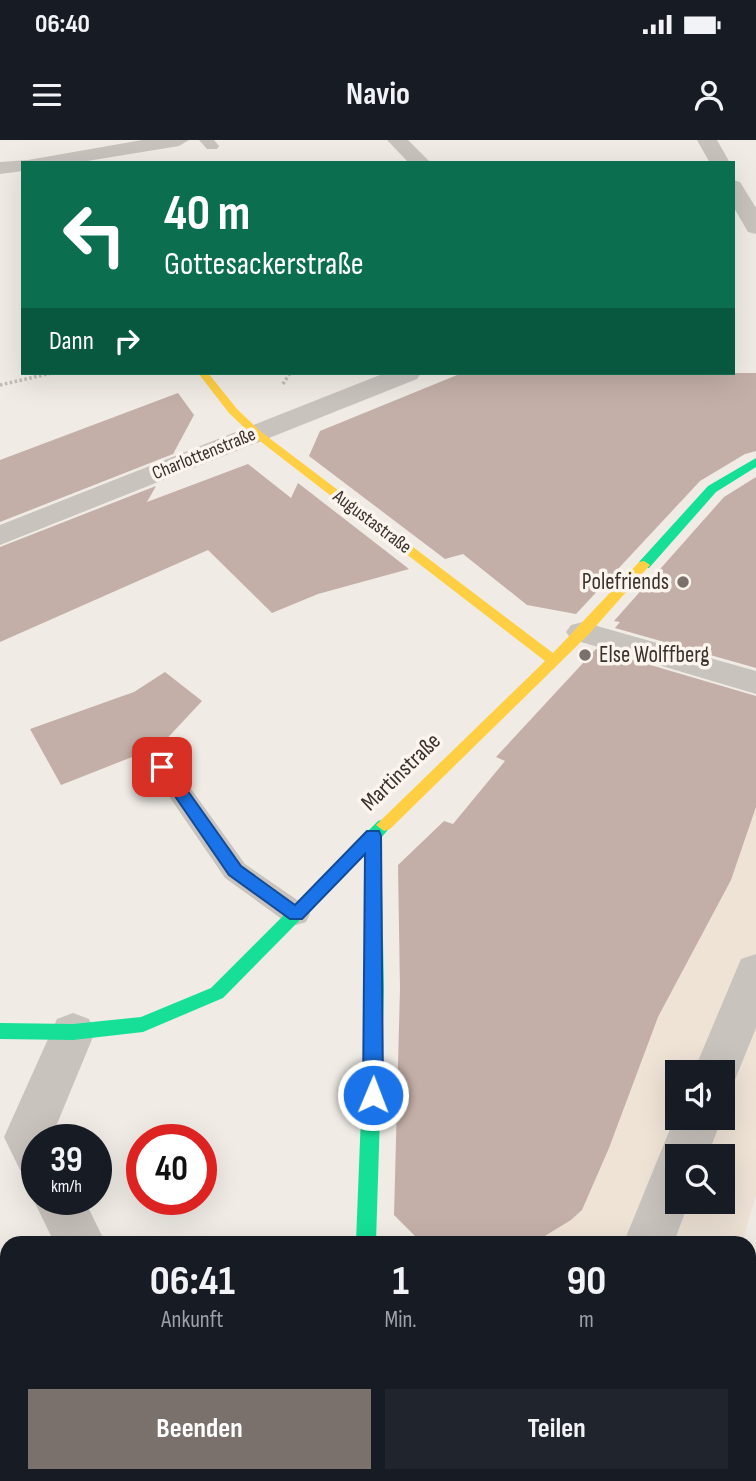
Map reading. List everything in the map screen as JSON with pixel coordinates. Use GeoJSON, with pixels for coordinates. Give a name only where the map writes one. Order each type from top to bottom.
{"type":"FeatureCollection","features":[{"type":"Feature","properties":{"kind":"street"},"geometry":{"type":"LineString","coordinates":[[51,161],[179,140]]}},
{"type":"Feature","properties":{"kind":"street"},"geometry":{"type":"LineString","coordinates":[[397,140],[419,161]]}},
{"type":"Feature","properties":{"kind":"street"},"geometry":{"type":"LineString","coordinates":[[707,140],[719,161]]}},
{"type":"Feature","properties":{"kind":"street"},"geometry":{"type":"LineString","coordinates":[[0,169],[21,165]]}},
{"type":"Feature","properties":{"kind":"street"},"geometry":{"type":"LineString","coordinates":[[735,184],[756,183]]}},
{"type":"Feature","properties":{"kind":"street"},"geometry":{"type":"LineString","coordinates":[[735,188],[756,227]]}},
{"type":"Feature","properties":{"kind":"street","name":"Augustastraße"},"geometry":{"type":"LineString","coordinates":[[205,375],[233,411],[256,433],[553,660]]}},
{"type":"Feature","properties":{"kind":"street","name":"Charlottenstraße"},"geometry":{"type":"LineString","coordinates":[[0,536],[403,375]]}},
{"type":"Feature","properties":{"kind":"street","name":"Martinstraße"},"geometry":{"type":"LineString","coordinates":[[366,1236],[374,1016],[373,836],[583,632],[712,489],[756,462]]}},
{"type":"Feature","properties":{"kind":"street"},"geometry":{"type":"LineString","coordinates":[[583,632],[756,683]]}},
{"type":"Feature","properties":{"kind":"street"},"geometry":{"type":"LineString","coordinates":[[0,1031],[74,1032],[143,1024],[217,993],[373,836]]}},
{"type":"Feature","properties":{"kind":"street"},"geometry":{"type":"LineString","coordinates":[[721,1060],[756,971]]}},
{"type":"Feature","properties":{"kind":"street"},"geometry":{"type":"LineString","coordinates":[[35,1124],[74,1032]]}},
{"type":"Feature","properties":{"kind":"street"},"geometry":{"type":"LineString","coordinates":[[651,1236],[665,1201]]}},
{"type":"Feature","properties":{"kind":"street"},"geometry":{"type":"LineString","coordinates":[[66,1215],[77,1236]]}},
{"type":"Feature","properties":{"kind":"lane"},"geometry":{"type":"LineString","coordinates":[[162,767],[235,871],[296,914]]}},
{"type":"Feature","properties":{"kind":"path"},"geometry":{"type":"LineString","coordinates":[[0,385],[53,375]]}},
{"type":"Feature","properties":{"kind":"shaded area"},"geometry":{"type":"Polygon","coordinates":[[[756,807],[756,1195],[744,1236],[545,1236],[582,1210],[658,1017],[731,880],[756,807]]]}},
{"type":"Feature","properties":{"kind":"building"},"geometry":{"type":"Polygon","coordinates":[[[756,373],[756,451],[745,454],[700,481],[576,614],[527,605],[463,554],[445,559],[309,456],[320,431],[457,375],[756,373]]]}},
{"type":"Feature","properties":{"kind":"building"},"geometry":{"type":"Polygon","coordinates":[[[178,393],[194,415],[173,454],[0,522],[0,460],[178,393]]]}},
{"type":"Feature","properties":{"kind":"building"},"geometry":{"type":"Polygon","coordinates":[[[248,464],[291,498],[298,483],[409,569],[318,594],[272,613],[208,550],[0,642],[0,547],[156,486],[147,502],[248,464]]]}},
{"type":"Feature","properties":{"kind":"building"},"geometry":{"type":"Polygon","coordinates":[[[756,477],[756,668],[615,628],[620,622],[614,621],[724,497],[756,477]]]}},
{"type":"Feature","properties":{"kind":"building"},"geometry":{"type":"Polygon","coordinates":[[[596,649],[756,696],[756,807],[731,880],[658,1017],[609,1148],[582,1210],[545,1236],[415,1236],[394,1215],[400,989],[398,865],[444,821],[453,824],[505,761],[496,757],[596,649]]]}},
{"type":"Feature","properties":{"kind":"building"},"geometry":{"type":"Polygon","coordinates":[[[165,672],[202,701],[160,746],[61,785],[30,729],[134,692],[165,672]]]}},
{"type":"Feature","properties":{"kind":"traffic: fast"},"geometry":{"type":"LineString","coordinates":[[644,565],[712,489],[756,462]]}},
{"type":"Feature","properties":{"kind":"traffic: fast"},"geometry":{"type":"LineString","coordinates":[[0,1031],[73,1032],[143,1024],[217,993],[384,825]]}},
{"type":"Feature","properties":{"kind":"traffic: fast"},"geometry":{"type":"LineString","coordinates":[[366,1236],[375,989],[373,836]]}},
{"type":"Feature","properties":{"kind":"traffic: slow"},"geometry":{"type":"LineString","coordinates":[[205,375],[233,411],[256,433],[553,660]]}},
{"type":"Feature","properties":{"kind":"traffic: slow"},"geometry":{"type":"LineString","coordinates":[[384,825],[583,632],[644,565]]}},
{"type":"Feature","properties":{"kind":"place","name":"Polefriends"},"geometry":{"type":"Point","coordinates":[683,582]}},
{"type":"Feature","properties":{"kind":"place","name":"Else Wolffberg"},"geometry":{"type":"Point","coordinates":[585,655]}},
{"type":"Feature","properties":{"kind":"route"},"geometry":{"type":"LineString","coordinates":[[162,767],[235,871],[296,914],[373,836],[373,1095]]}}]}
